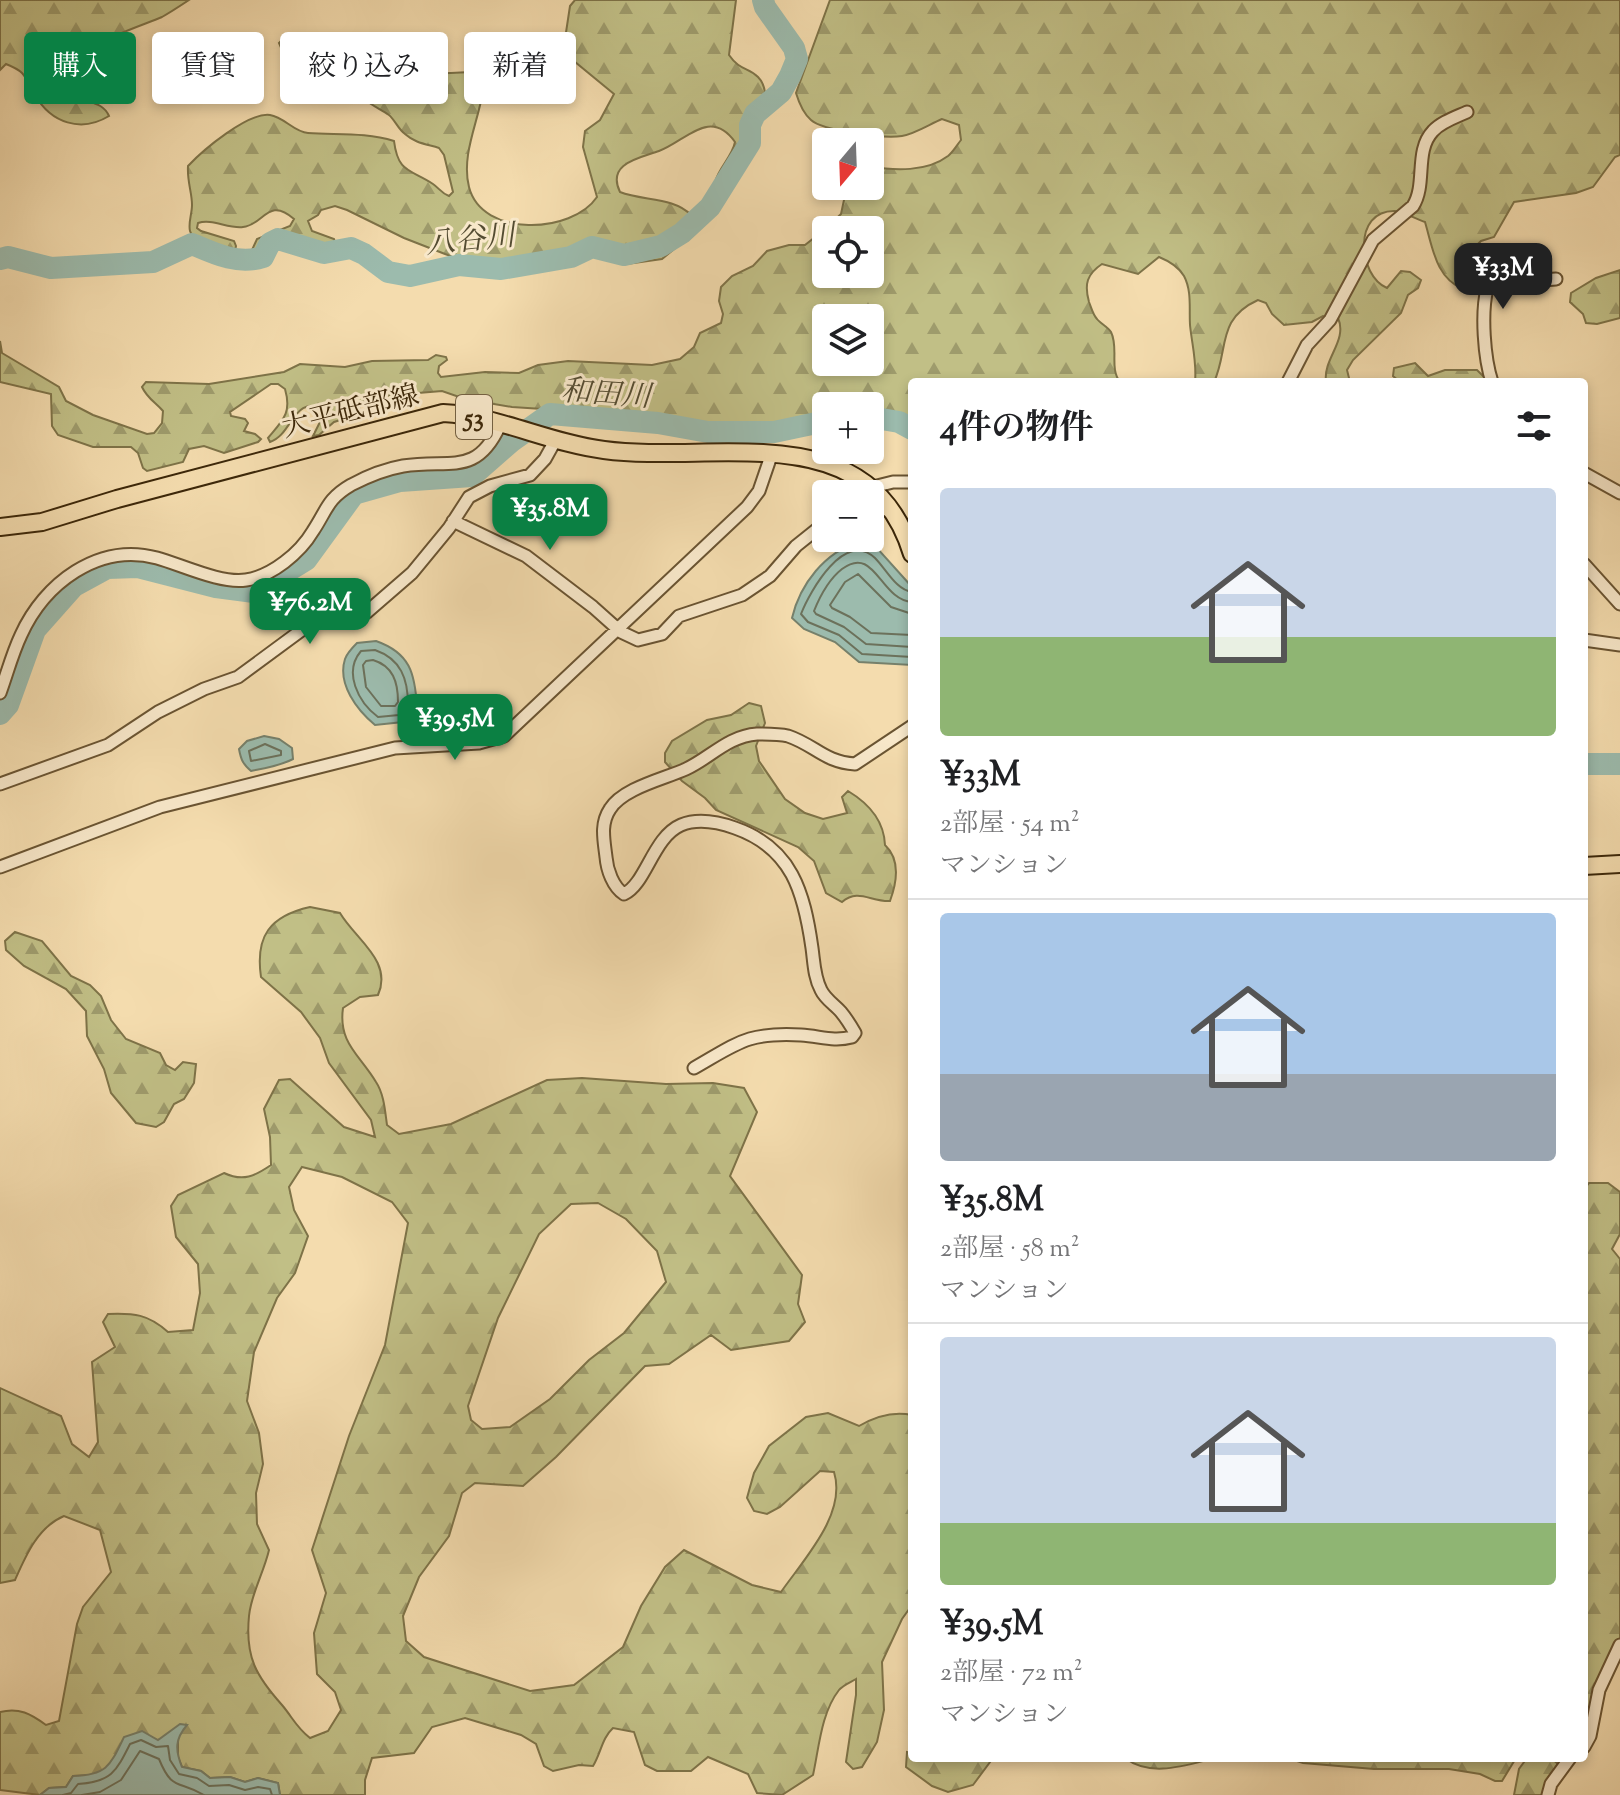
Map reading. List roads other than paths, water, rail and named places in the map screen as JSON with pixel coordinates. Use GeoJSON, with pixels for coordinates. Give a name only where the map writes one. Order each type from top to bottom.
{"type":"FeatureCollection","features":[{"type":"Feature","properties":{"kind":"main road","name":"大平砥部線"},"geometry":{"type":"LineString","coordinates":[[0,527],[42,522],[427,416],[460,414],[555,441],[630,452],[794,455],[839,466],[862,480]]}},
{"type":"Feature","properties":{"kind":"main road","name":"大平砥部線"},"geometry":{"type":"LineString","coordinates":[[884,500],[893,511],[908,545]]}},
{"type":"Feature","properties":{"kind":"main road"},"geometry":{"type":"LineString","coordinates":[[1588,866],[1620,864]]}},
{"type":"Feature","properties":{"kind":"street"},"geometry":{"type":"LineString","coordinates":[[1290,378],[1307,345],[1330,320],[1373,240],[1413,206],[1421,188],[1424,152],[1433,131],[1467,112]]}},
{"type":"Feature","properties":{"kind":"street"},"geometry":{"type":"LineString","coordinates":[[1491,378],[1486,359],[1487,289],[1502,283],[1556,279]]}},
{"type":"Feature","properties":{"kind":"street"},"geometry":{"type":"LineString","coordinates":[[0,693],[27,624],[51,589],[78,570],[103,559],[134,555],[153,557],[230,580],[254,577],[278,566],[293,554],[314,530],[328,503],[351,485],[402,466],[473,459],[485,451],[500,425]]}},
{"type":"Feature","properties":{"kind":"street"},"geometry":{"type":"LineString","coordinates":[[0,784],[108,745],[158,712],[204,689],[238,677],[318,618],[333,613],[354,618],[367,612],[412,573],[469,497],[490,486],[530,475],[545,459],[555,441]]}},
{"type":"Feature","properties":{"kind":"street"},"geometry":{"type":"LineString","coordinates":[[0,867],[160,807],[395,748],[479,743],[504,736],[747,507],[759,491],[772,453]]}},
{"type":"Feature","properties":{"kind":"street"},"geometry":{"type":"LineString","coordinates":[[1588,475],[1620,493]]}},
{"type":"Feature","properties":{"kind":"street"},"geometry":{"type":"LineString","coordinates":[[884,484],[908,482]]}},
{"type":"Feature","properties":{"kind":"street"},"geometry":{"type":"LineString","coordinates":[[884,509],[893,511]]}},
{"type":"Feature","properties":{"kind":"street"},"geometry":{"type":"LineString","coordinates":[[453,521],[526,556],[617,628],[638,640],[662,634],[679,616],[742,595],[770,576],[796,546],[812,533]]}},
{"type":"Feature","properties":{"kind":"street"},"geometry":{"type":"LineString","coordinates":[[1588,568],[1620,604]]}},
{"type":"Feature","properties":{"kind":"street"},"geometry":{"type":"LineString","coordinates":[[1588,641],[1620,645]]}},
{"type":"Feature","properties":{"kind":"street"},"geometry":{"type":"LineString","coordinates":[[694,1068],[715,1054],[762,1034],[805,1035],[836,1041],[852,1037],[855,1033],[842,1013],[821,992],[800,889],[786,862],[773,849],[756,836],[720,823],[701,821],[679,826],[662,842],[634,890],[624,894],[617,890],[607,866],[603,827],[610,808],[648,783],[687,768],[734,739],[755,734],[786,736],[816,750],[825,758],[855,764],[908,729]]}},
{"type":"Feature","properties":{"kind":"street"},"geometry":{"type":"LineString","coordinates":[[1588,1740],[1599,1690],[1620,1645]]}},
{"type":"Feature","properties":{"kind":"street"},"geometry":{"type":"LineString","coordinates":[[1548,1795],[1551,1784],[1567,1762]]}},
{"type":"Feature","properties":{"kind":"water"},"geometry":{"type":"Polygon","coordinates":[[[881,552],[908,583],[908,665],[859,662],[835,642],[804,629],[792,618],[808,582],[835,553],[881,552]]]}},
{"type":"Feature","properties":{"kind":"water"},"geometry":{"type":"Polygon","coordinates":[[[376,641],[403,658],[412,674],[417,707],[403,722],[375,725],[355,704],[346,687],[343,668],[347,655],[357,643],[376,641]]]}},
{"type":"Feature","properties":{"kind":"water"},"geometry":{"type":"Polygon","coordinates":[[[264,736],[279,739],[292,748],[293,759],[251,771],[243,762],[239,749],[247,741],[264,736]]]}},
{"type":"Feature","properties":{"kind":"water"},"geometry":{"type":"Polygon","coordinates":[[[180,1724],[187,1725],[177,1745],[182,1767],[201,1771],[210,1778],[230,1777],[245,1782],[258,1778],[278,1783],[280,1795],[40,1795],[49,1788],[66,1787],[73,1776],[93,1774],[106,1767],[124,1737],[142,1731],[158,1740],[180,1724]]]}},
{"type":"Feature","properties":{"kind":"waterway","name":"八谷川"},"geometry":{"type":"LineString","coordinates":[[0,259],[8,257],[51,268],[153,262],[192,244],[245,260],[263,257],[270,243],[278,239],[324,253],[351,248],[388,272],[410,276],[459,265],[501,269],[571,257],[592,247],[624,255],[661,246],[682,233],[710,207],[750,143],[750,125],[755,114],[781,92],[790,76],[797,59],[794,48],[763,0]]}},
{"type":"Feature","properties":{"kind":"waterway","name":"和田川"},"geometry":{"type":"LineString","coordinates":[[0,714],[8,705],[35,630],[74,586],[107,568],[138,567],[216,587],[254,592],[306,560],[354,494],[400,481],[472,476],[512,441],[550,414],[658,423],[708,432],[774,432],[812,424]]}},
{"type":"Feature","properties":{"kind":"waterway","name":"和田川"},"geometry":{"type":"LineString","coordinates":[[884,419],[908,427]]}},
{"type":"Feature","properties":{"kind":"waterway","name":"和田川"},"geometry":{"type":"LineString","coordinates":[[1588,764],[1620,764]]}}]}
